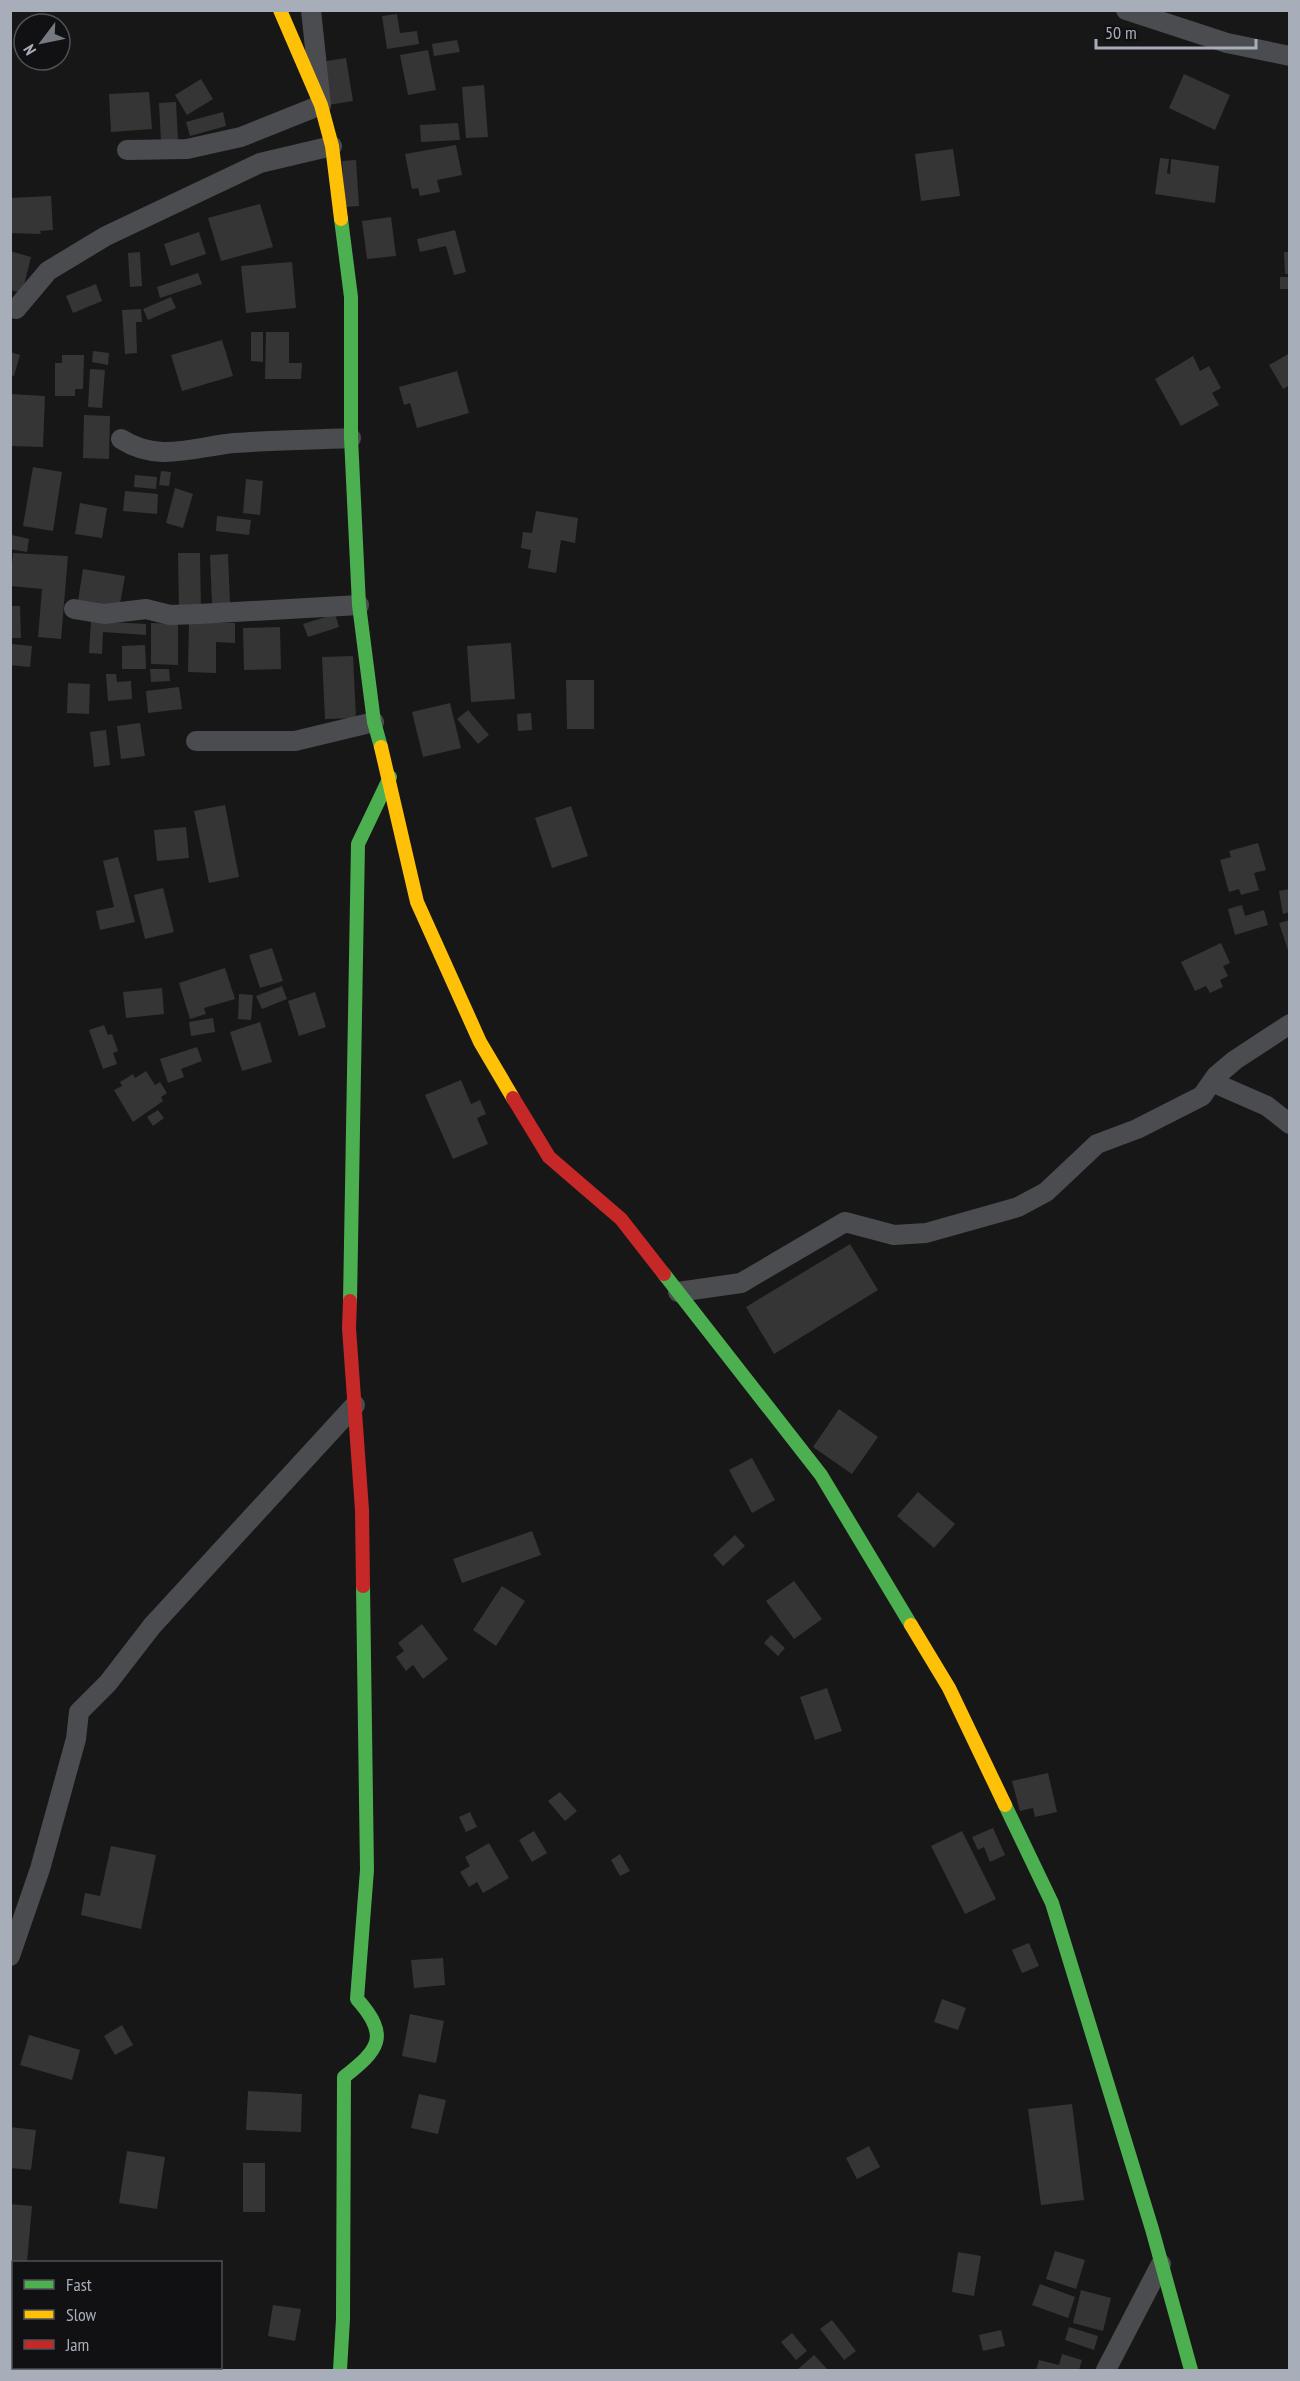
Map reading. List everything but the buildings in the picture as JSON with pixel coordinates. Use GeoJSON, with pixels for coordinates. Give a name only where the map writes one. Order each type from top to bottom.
{"type":"FeatureCollection","features":[{"type":"Feature","properties":{"kind":"street"},"geometry":{"type":"LineString","coordinates":[[280,10],[321,105],[332,146],[351,297],[351,438],[359,605],[374,722],[390,777],[417,902],[480,1042],[549,1157],[621,1219],[821,1475],[949,1688],[1052,1903],[1191,2370]]}},
{"type":"Feature","properties":{"kind":"street"},"geometry":{"type":"LineString","coordinates":[[311,10],[321,105]]}},
{"type":"Feature","properties":{"kind":"street"},"geometry":{"type":"LineString","coordinates":[[1126,10],[1227,43],[1290,56]]}},
{"type":"Feature","properties":{"kind":"street"},"geometry":{"type":"LineString","coordinates":[[127,150],[187,149],[241,137],[321,105]]}},
{"type":"Feature","properties":{"kind":"street"},"geometry":{"type":"LineString","coordinates":[[16,309],[48,271],[106,237],[260,163],[332,146]]}},
{"type":"Feature","properties":{"kind":"street"},"geometry":{"type":"LineString","coordinates":[[121,439],[138,450],[183,452],[234,443],[351,438]]}},
{"type":"Feature","properties":{"kind":"street"},"geometry":{"type":"LineString","coordinates":[[74,609],[104,614],[146,609],[170,615],[359,605]]}},
{"type":"Feature","properties":{"kind":"street"},"geometry":{"type":"LineString","coordinates":[[196,741],[295,741],[374,722]]}},
{"type":"Feature","properties":{"kind":"street"},"geometry":{"type":"LineString","coordinates":[[340,2370],[343,2319],[344,2077],[370,2056],[376,2036],[373,2016],[357,1999],[367,1858],[362,1510],[349,1328],[358,844],[390,777]]}},
{"type":"Feature","properties":{"kind":"street"},"geometry":{"type":"LineString","coordinates":[[678,1292],[741,1283],[845,1222],[894,1235],[926,1233],[1018,1207],[1046,1192],[1096,1144],[1137,1129],[1202,1096],[1212,1082],[1235,1060],[1290,1023]]}},
{"type":"Feature","properties":{"kind":"street"},"geometry":{"type":"LineString","coordinates":[[1212,1082],[1267,1106],[1290,1124]]}},
{"type":"Feature","properties":{"kind":"street"},"geometry":{"type":"LineString","coordinates":[[10,1956],[40,1869],[76,1738],[79,1712],[108,1683],[152,1626],[355,1405]]}},
{"type":"Feature","properties":{"kind":"street"},"geometry":{"type":"LineString","coordinates":[[1106,2370],[1161,2264]]}},
{"type":"Feature","properties":{"kind":"traffic: fast"},"geometry":{"type":"LineString","coordinates":[[341,219],[351,297],[351,438],[359,605],[374,722],[381,747]]}},
{"type":"Feature","properties":{"kind":"traffic: fast"},"geometry":{"type":"LineString","coordinates":[[350,1301],[358,844],[390,777]]}},
{"type":"Feature","properties":{"kind":"traffic: fast"},"geometry":{"type":"LineString","coordinates":[[664,1274],[821,1475],[911,1625]]}},
{"type":"Feature","properties":{"kind":"traffic: fast"},"geometry":{"type":"LineString","coordinates":[[340,2370],[343,2319],[344,2077],[372,2050],[377,2033],[368,2012],[357,1999],[367,1870],[363,1586]]}},
{"type":"Feature","properties":{"kind":"traffic: fast"},"geometry":{"type":"LineString","coordinates":[[1005,1805],[1052,1903],[1152,2229],[1191,2370]]}},
{"type":"Feature","properties":{"kind":"traffic: slow"},"geometry":{"type":"LineString","coordinates":[[280,10],[321,105],[332,146],[341,219]]}},
{"type":"Feature","properties":{"kind":"traffic: slow"},"geometry":{"type":"LineString","coordinates":[[381,747],[417,902],[480,1042],[513,1098]]}},
{"type":"Feature","properties":{"kind":"traffic: slow"},"geometry":{"type":"LineString","coordinates":[[911,1625],[949,1688],[1005,1805]]}},
{"type":"Feature","properties":{"kind":"traffic: jam"},"geometry":{"type":"LineString","coordinates":[[513,1098],[549,1157],[621,1219],[664,1274]]}},
{"type":"Feature","properties":{"kind":"traffic: jam"},"geometry":{"type":"LineString","coordinates":[[350,1301],[349,1328],[362,1510],[363,1586]]}}]}
